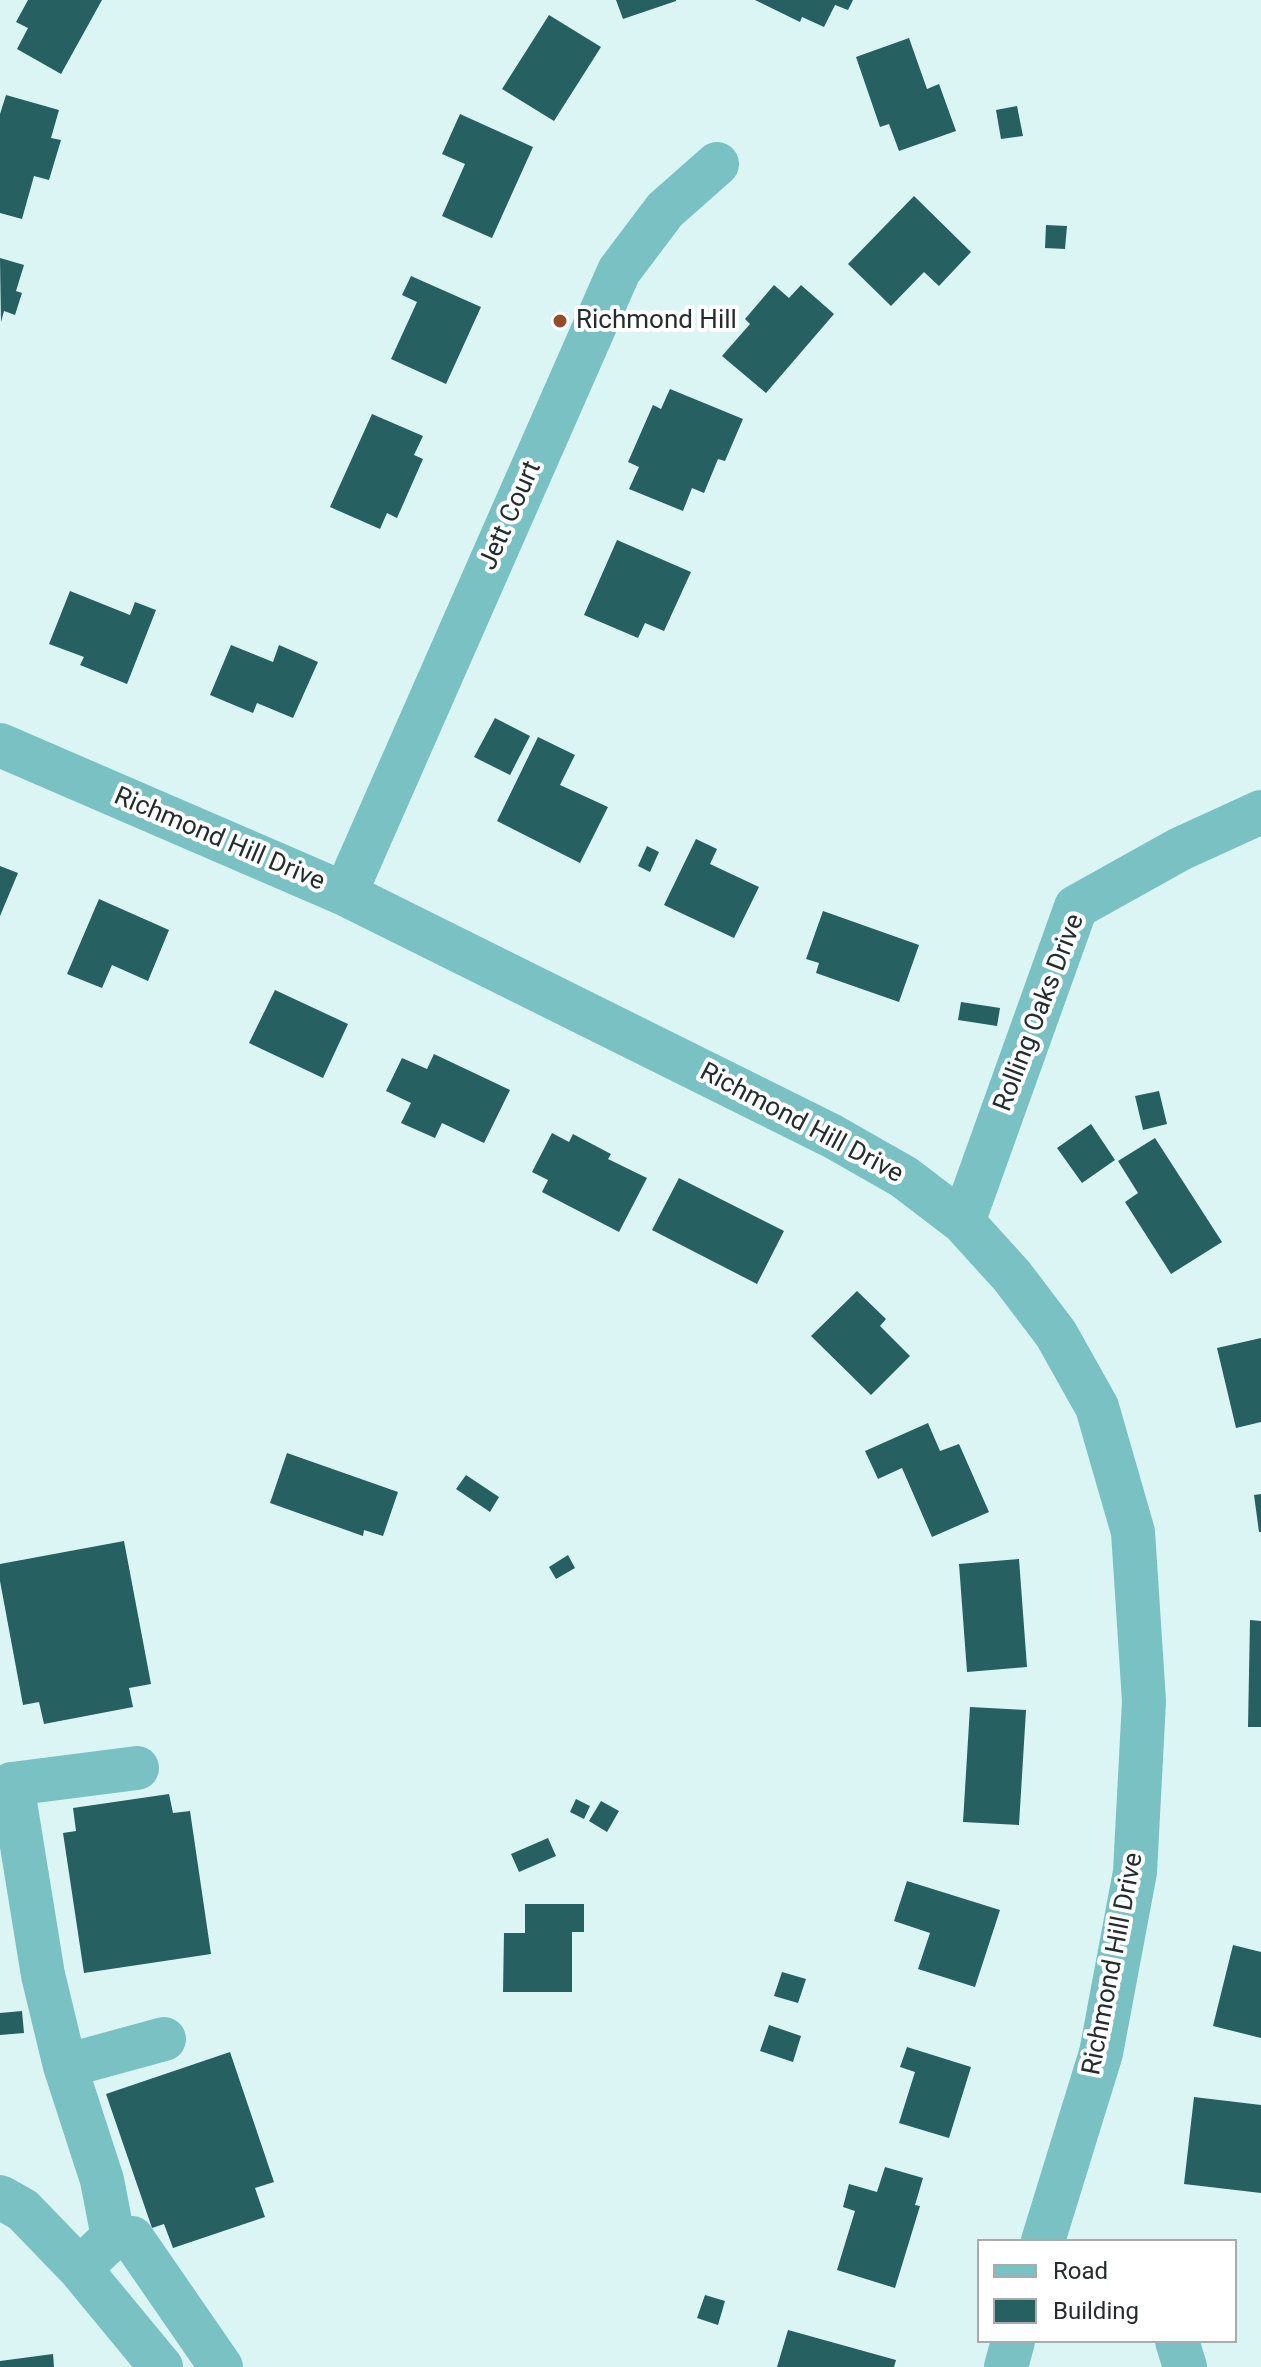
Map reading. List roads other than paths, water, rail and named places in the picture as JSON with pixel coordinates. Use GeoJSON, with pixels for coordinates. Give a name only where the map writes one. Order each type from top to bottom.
{"type":"FeatureCollection","features":[{"type":"Feature","properties":{"kind":"street","name":"Jett Court"},"geometry":{"type":"LineString","coordinates":[[345,894],[619,271],[665,210],[717,164]]}},
{"type":"Feature","properties":{"kind":"street","name":"Richmond Hill Drive"},"geometry":{"type":"LineString","coordinates":[[0,745],[345,894],[832,1136],[904,1177],[963,1222],[1012,1276],[1056,1334],[1097,1407],[1133,1532],[1144,1701],[1135,1872],[1101,2053],[1044,2239]]}},
{"type":"Feature","properties":{"kind":"street","name":"Rolling Oaks Drive"},"geometry":{"type":"LineString","coordinates":[[963,1222],[1076,907],[1180,849],[1261,812]]}},
{"type":"Feature","properties":{"kind":"street"},"geometry":{"type":"LineString","coordinates":[[113,2237],[102,2180],[65,2066],[43,1975],[6,1776],[137,1768]]}},
{"type":"Feature","properties":{"kind":"street"},"geometry":{"type":"LineString","coordinates":[[65,2066],[164,2039]]}},
{"type":"Feature","properties":{"kind":"street"},"geometry":{"type":"LineString","coordinates":[[0,2197],[23,2210],[80,2269],[161,2367]]}},
{"type":"Feature","properties":{"kind":"street"},"geometry":{"type":"LineString","coordinates":[[80,2269],[113,2237],[132,2238],[221,2367]]}},
{"type":"Feature","properties":{"kind":"street"},"geometry":{"type":"LineString","coordinates":[[1006,2367],[1012,2343]]}},
{"type":"Feature","properties":{"kind":"street"},"geometry":{"type":"LineString","coordinates":[[1178,2343],[1185,2367]]}},
{"type":"Feature","properties":{"kind":"place","name":"Richmond Hill"},"geometry":{"type":"Point","coordinates":[560,321]}}]}
